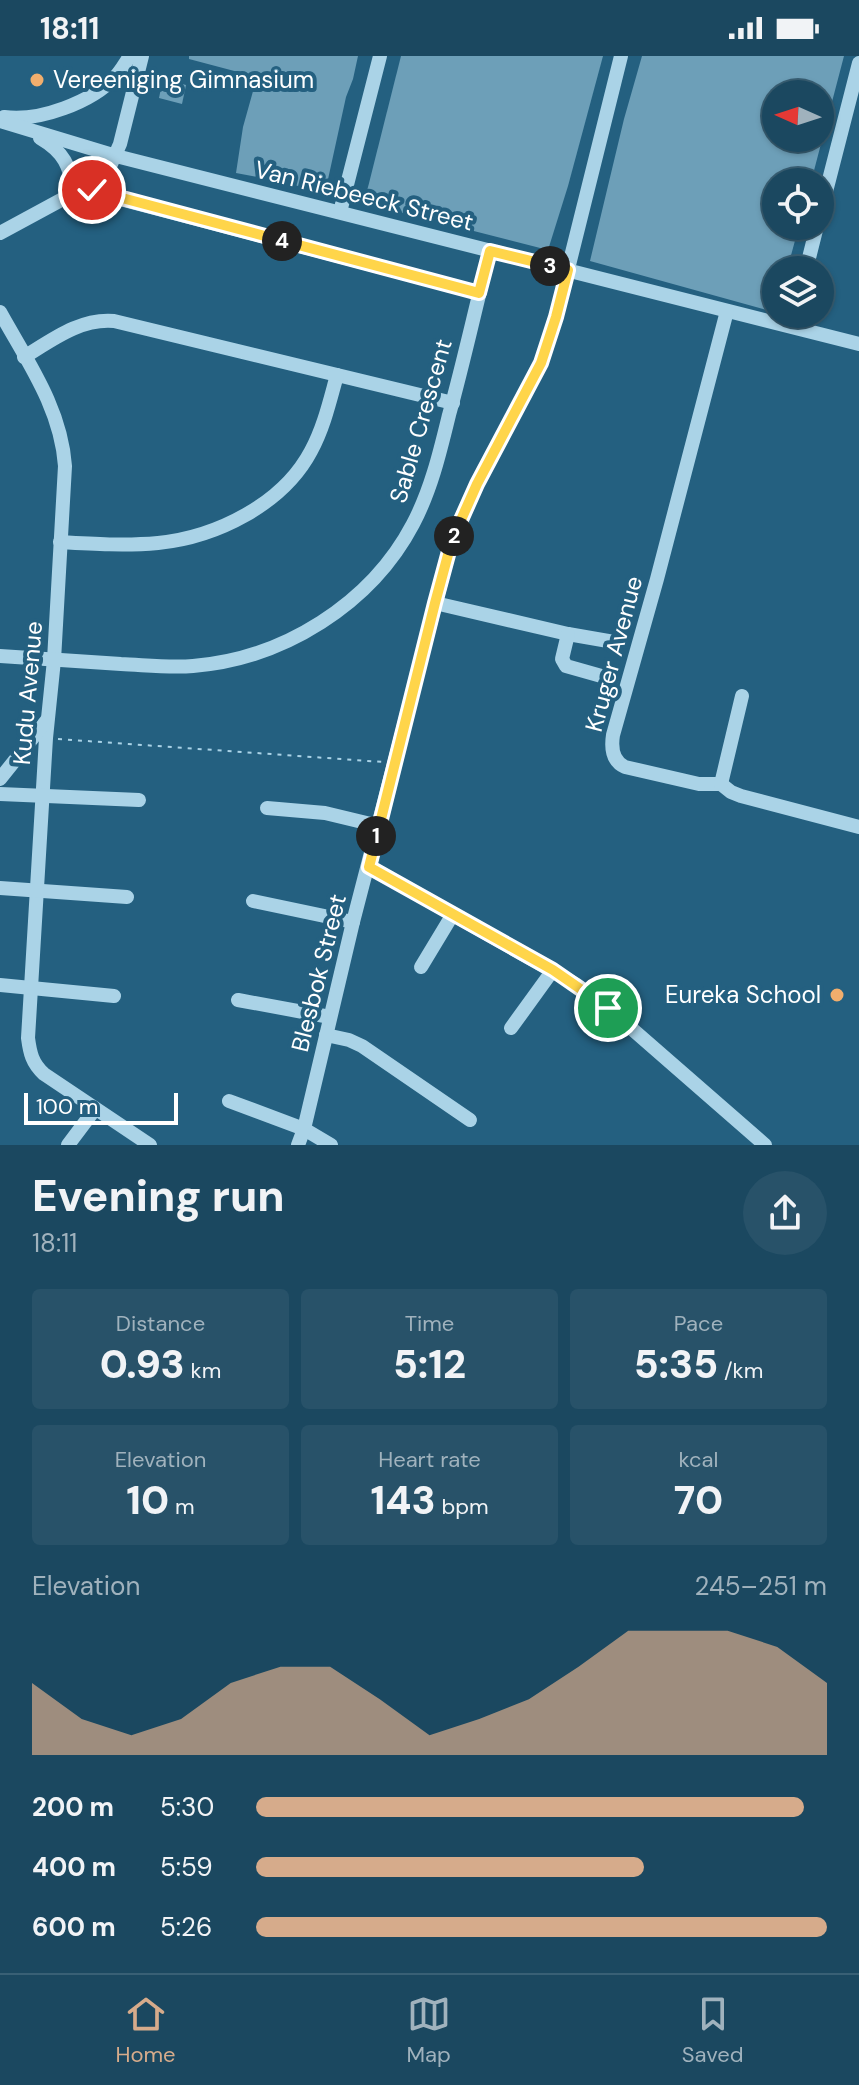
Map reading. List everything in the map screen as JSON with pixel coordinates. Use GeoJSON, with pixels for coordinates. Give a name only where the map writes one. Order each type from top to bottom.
{"type":"FeatureCollection","features":[{"type":"Feature","properties":{"kind":"street"},"geometry":{"type":"LineString","coordinates":[[0,118],[38,115],[76,103],[108,84],[130,56]]}},
{"type":"Feature","properties":{"kind":"street"},"geometry":{"type":"LineString","coordinates":[[0,233],[80,190],[108,171],[116,156],[142,56]]}},
{"type":"Feature","properties":{"kind":"street"},"geometry":{"type":"LineString","coordinates":[[340,212],[380,56]]}},
{"type":"Feature","properties":{"kind":"street","name":"Blesbok Street"},"geometry":{"type":"LineString","coordinates":[[298,1145],[457,527],[541,363],[556,317],[621,56]]}},
{"type":"Feature","properties":{"kind":"street"},"geometry":{"type":"LineString","coordinates":[[832,168],[859,63]]}},
{"type":"Feature","properties":{"kind":"street","name":"Van Riebeeck Street"},"geometry":{"type":"LineString","coordinates":[[0,118],[18,127],[116,156],[727,311],[762,316]]}},
{"type":"Feature","properties":{"kind":"street"},"geometry":{"type":"LineString","coordinates":[[18,127],[50,144],[64,158],[80,190]]}},
{"type":"Feature","properties":{"kind":"street"},"geometry":{"type":"LineString","coordinates":[[80,190],[479,293]]}},
{"type":"Feature","properties":{"kind":"street","name":"Sable Crescent"},"geometry":{"type":"LineString","coordinates":[[0,656],[176,667],[213,664],[295,637],[324,620],[364,589],[409,532],[429,485],[453,403],[490,251]]}},
{"type":"Feature","properties":{"kind":"street","name":"Kruger Avenue"},"geometry":{"type":"LineString","coordinates":[[727,311],[612,742],[615,758],[623,766],[699,784],[721,784],[741,796],[859,827]]}},
{"type":"Feature","properties":{"kind":"street","name":"Kudu Avenue"},"geometry":{"type":"LineString","coordinates":[[0,312],[52,407],[62,435],[65,466],[28,1038],[36,1067],[150,1145]]}},
{"type":"Feature","properties":{"kind":"street"},"geometry":{"type":"LineString","coordinates":[[24,357],[79,325],[105,320],[453,403]]}},
{"type":"Feature","properties":{"kind":"street","name":"Van Riebeeck Street"},"geometry":{"type":"LineString","coordinates":[[815,328],[859,344]]}},
{"type":"Feature","properties":{"kind":"street"},"geometry":{"type":"LineString","coordinates":[[60,542],[160,543],[217,528],[252,511],[280,491],[301,468],[321,429],[337,375]]}},
{"type":"Feature","properties":{"kind":"street"},"geometry":{"type":"LineString","coordinates":[[435,603],[614,642]]}},
{"type":"Feature","properties":{"kind":"street"},"geometry":{"type":"LineString","coordinates":[[568,634],[562,659],[566,666],[612,679]]}},
{"type":"Feature","properties":{"kind":"street"},"geometry":{"type":"LineString","coordinates":[[721,784],[742,696]]}},
{"type":"Feature","properties":{"kind":"street"},"geometry":{"type":"LineString","coordinates":[[0,779],[47,720]]}},
{"type":"Feature","properties":{"kind":"street"},"geometry":{"type":"LineString","coordinates":[[0,794],[139,800]]}},
{"type":"Feature","properties":{"kind":"street"},"geometry":{"type":"LineString","coordinates":[[267,808],[325,813],[379,826]]}},
{"type":"Feature","properties":{"kind":"street"},"geometry":{"type":"LineString","coordinates":[[369,867],[577,985],[608,1008],[765,1145]]}},
{"type":"Feature","properties":{"kind":"street"},"geometry":{"type":"LineString","coordinates":[[0,888],[127,897]]}},
{"type":"Feature","properties":{"kind":"street"},"geometry":{"type":"LineString","coordinates":[[253,901],[353,922]]}},
{"type":"Feature","properties":{"kind":"street"},"geometry":{"type":"LineString","coordinates":[[421,967],[453,914]]}},
{"type":"Feature","properties":{"kind":"street"},"geometry":{"type":"LineString","coordinates":[[511,1028],[553,970]]}},
{"type":"Feature","properties":{"kind":"street"},"geometry":{"type":"LineString","coordinates":[[0,985],[114,996]]}},
{"type":"Feature","properties":{"kind":"street"},"geometry":{"type":"LineString","coordinates":[[238,1000],[330,1017]]}},
{"type":"Feature","properties":{"kind":"street"},"geometry":{"type":"LineString","coordinates":[[326,1035],[362,1046],[470,1120]]}},
{"type":"Feature","properties":{"kind":"street"},"geometry":{"type":"LineString","coordinates":[[229,1101],[304,1129],[331,1145]]}},
{"type":"Feature","properties":{"kind":"street"},"geometry":{"type":"LineString","coordinates":[[68,1145],[95,1109]]}},
{"type":"Feature","properties":{"kind":"path"},"geometry":{"type":"LineString","coordinates":[[46,738],[396,762]]}},
{"type":"Feature","properties":{"kind":"building"},"geometry":{"type":"Polygon","coordinates":[[[189,56],[358,56],[325,193],[236,173],[243,127],[257,77],[189,59],[189,56]]]}},
{"type":"Feature","properties":{"kind":"building"},"geometry":{"type":"Polygon","coordinates":[[[401,56],[603,56],[548,250],[364,203],[401,56]]]}},
{"type":"Feature","properties":{"kind":"building"},"geometry":{"type":"Polygon","coordinates":[[[642,56],[844,56],[834,94],[834,80],[762,80],[762,152],[819,152],[815,168],[762,168],[762,240],[795,240],[791,256],[762,256],[762,309],[590,261],[642,56]]]}},
{"type":"Feature","properties":{"kind":"building"},"geometry":{"type":"Polygon","coordinates":[[[163,79],[186,85],[182,104],[159,98],[163,79]]]}},
{"type":"Feature","properties":{"kind":"place","name":"Vereeniging Gimnasium"},"geometry":{"type":"Point","coordinates":[37,80]}},
{"type":"Feature","properties":{"kind":"place","name":"Eureka School"},"geometry":{"type":"Point","coordinates":[837,995]}},
{"type":"Feature","properties":{"kind":"route"},"geometry":{"type":"LineString","coordinates":[[92,190],[479,293],[490,251],[568,270],[541,363],[477,484],[452,540],[369,867],[553,970],[608,1008]]}}]}
